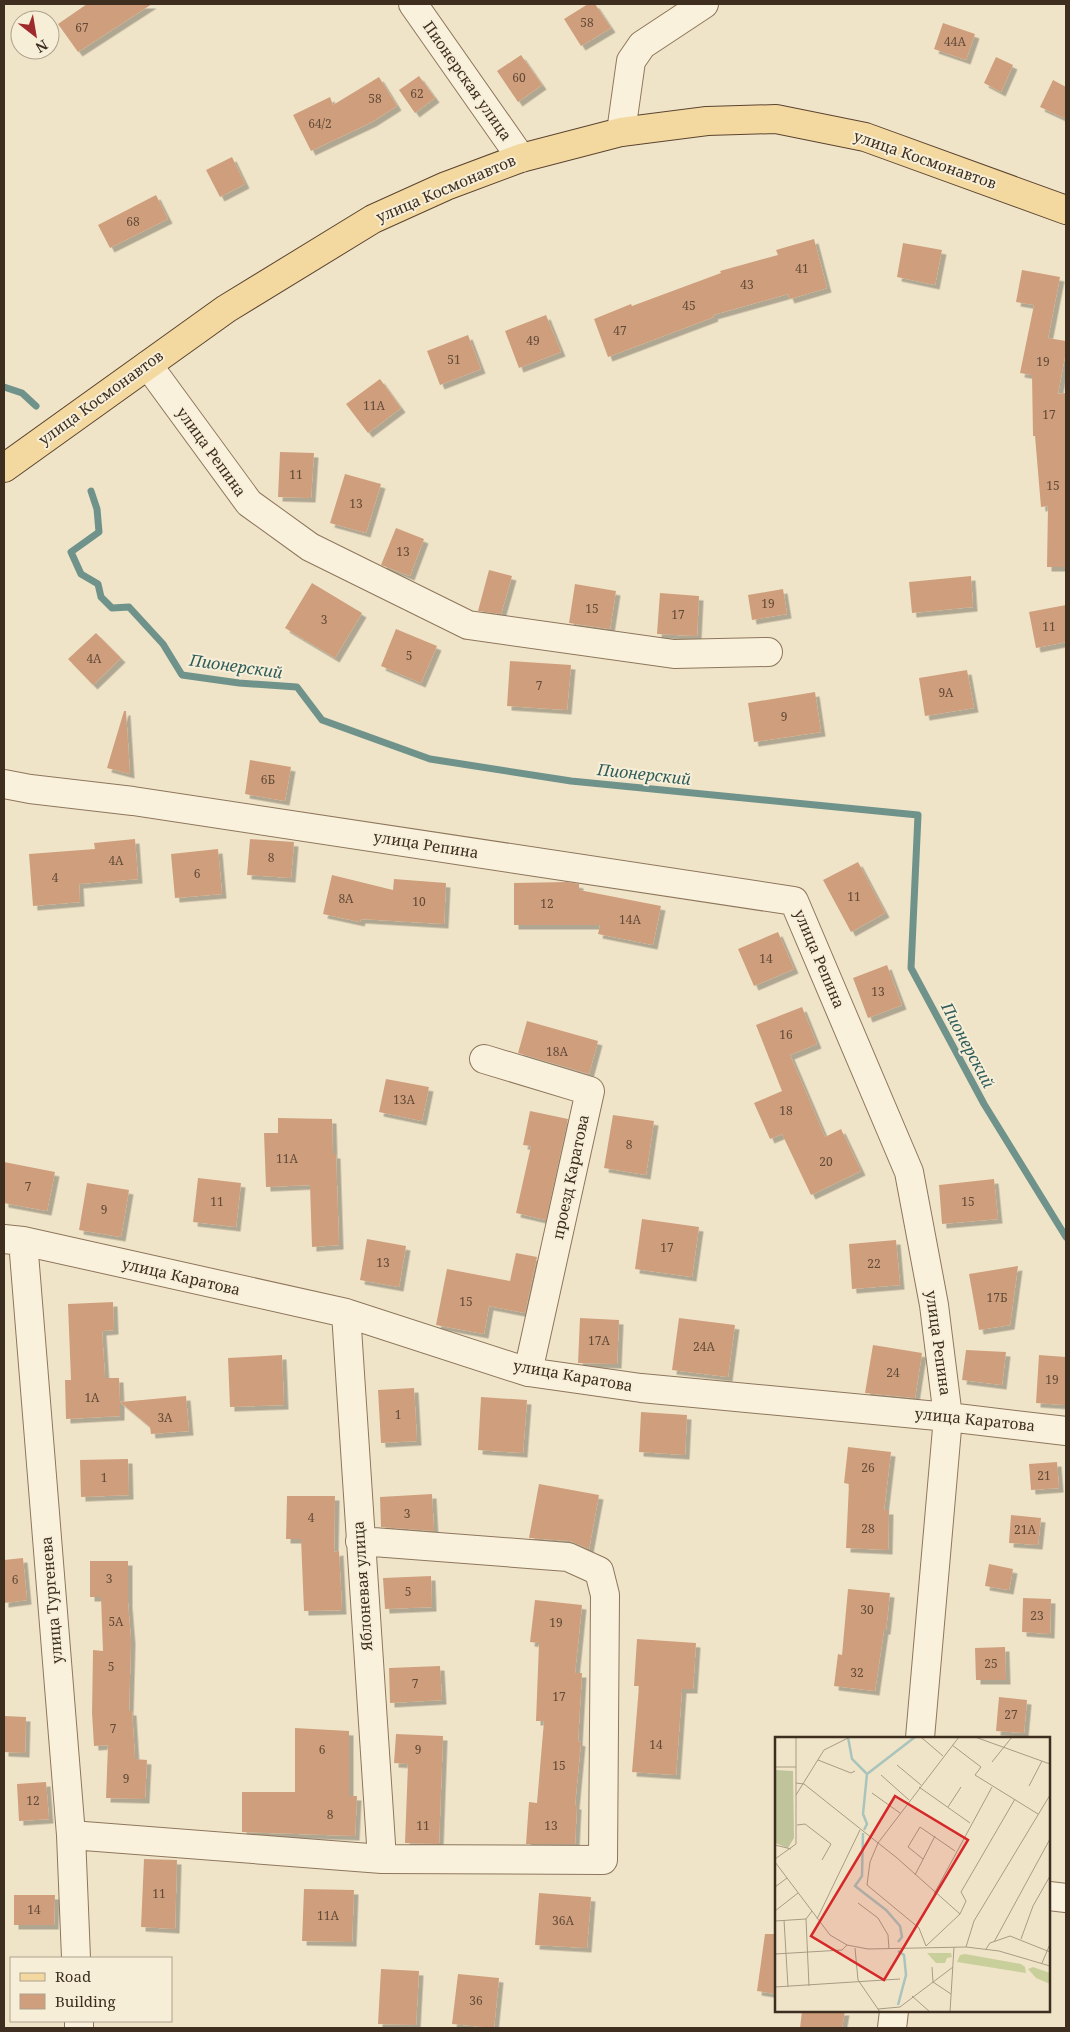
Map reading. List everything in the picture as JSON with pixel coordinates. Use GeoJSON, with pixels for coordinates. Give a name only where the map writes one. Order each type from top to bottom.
{"type":"FeatureCollection","features":[{"type":"Feature","properties":{"kind":"main road","name":"улица Космонавтов"},"geometry":{"type":"LineString","coordinates":[[4,468],[226,309],[373,220],[446,186],[520,158],[621,132],[707,121],[776,119],[865,137],[1066,210]]}},
{"type":"Feature","properties":{"kind":"street","name":"Пионерская улица"},"geometry":{"type":"LineString","coordinates":[[413,4],[520,158]]}},
{"type":"Feature","properties":{"kind":"street"},"geometry":{"type":"LineString","coordinates":[[621,132],[632,61],[642,44],[704,4]]}},
{"type":"Feature","properties":{"kind":"street","name":"улица Репина"},"geometry":{"type":"LineString","coordinates":[[148,365],[249,503],[310,547],[468,625],[674,654],[768,652]]}},
{"type":"Feature","properties":{"kind":"street","name":"улица Репина"},"geometry":{"type":"LineString","coordinates":[[4,784],[30,790],[133,801],[794,901],[909,1172],[934,1305],[948,1416],[920,1737]]}},
{"type":"Feature","properties":{"kind":"street","name":"проезд Каратова"},"geometry":{"type":"LineString","coordinates":[[484,1059],[590,1091],[528,1372]]}},
{"type":"Feature","properties":{"kind":"street","name":"улица Каратова"},"geometry":{"type":"LineString","coordinates":[[13,1240],[346,1313],[528,1372],[641,1388],[948,1416],[1066,1431]]}},
{"type":"Feature","properties":{"kind":"street","name":"улица Тургенева"},"geometry":{"type":"LineString","coordinates":[[13,1240],[71,1835],[76,1957]]}},
{"type":"Feature","properties":{"kind":"street","name":"Яблоневая улица"},"geometry":{"type":"LineString","coordinates":[[346,1313],[382,1859]]}},
{"type":"Feature","properties":{"kind":"street"},"geometry":{"type":"LineString","coordinates":[[71,1835],[382,1859],[602,1860],[605,1595],[599,1571],[568,1557],[360,1541]]}},
{"type":"Feature","properties":{"kind":"street"},"geometry":{"type":"LineString","coordinates":[[1050,1896],[1066,1898]]}},
{"type":"Feature","properties":{"kind":"street"},"geometry":{"type":"LineString","coordinates":[[892,2028],[894,2012]]}},
{"type":"Feature","properties":{"kind":"building"},"geometry":{"type":"Polygon","coordinates":[[[87,4],[152,4],[78,52],[60,27],[60,23],[87,4]]]}},
{"type":"Feature","properties":{"kind":"building"},"geometry":{"type":"Polygon","coordinates":[[[588,4],[595,4],[611,28],[581,46],[564,19],[588,4]]]}},
{"type":"Feature","properties":{"kind":"building"},"geometry":{"type":"Polygon","coordinates":[[[943,23],[975,34],[966,60],[934,49],[943,23]]]}},
{"type":"Feature","properties":{"kind":"building"},"geometry":{"type":"Polygon","coordinates":[[[521,55],[542,85],[518,102],[497,71],[521,55]]]}},
{"type":"Feature","properties":{"kind":"building"},"geometry":{"type":"Polygon","coordinates":[[[996,57],[1013,65],[1001,92],[984,83],[996,57]]]}},
{"type":"Feature","properties":{"kind":"building"},"geometry":{"type":"Polygon","coordinates":[[[419,76],[435,98],[415,113],[399,90],[419,76]]]}},
{"type":"Feature","properties":{"kind":"building"},"geometry":{"type":"Polygon","coordinates":[[[379,77],[397,106],[372,122],[311,151],[293,115],[330,97],[333,105],[379,77]]]}},
{"type":"Feature","properties":{"kind":"building"},"geometry":{"type":"Polygon","coordinates":[[[1053,80],[1066,87],[1066,119],[1040,107],[1053,80]]]}},
{"type":"Feature","properties":{"kind":"building"},"geometry":{"type":"Polygon","coordinates":[[[232,157],[245,184],[220,197],[206,170],[232,157]]]}},
{"type":"Feature","properties":{"kind":"building"},"geometry":{"type":"Polygon","coordinates":[[[156,195],[168,219],[110,248],[98,225],[156,195]]]}},
{"type":"Feature","properties":{"kind":"building"},"geometry":{"type":"Polygon","coordinates":[[[814,239],[827,288],[790,299],[788,294],[713,315],[714,317],[608,357],[594,319],[631,304],[632,306],[721,273],[720,271],[778,255],[776,250],[814,239]]]}},
{"type":"Feature","properties":{"kind":"building"},"geometry":{"type":"Polygon","coordinates":[[[903,243],[942,250],[935,285],[897,277],[903,243]]]}},
{"type":"Feature","properties":{"kind":"building"},"geometry":{"type":"Polygon","coordinates":[[[1022,270],[1060,277],[1048,338],[1066,341],[1058,394],[1066,393],[1066,567],[1047,567],[1048,506],[1041,507],[1035,436],[1033,436],[1032,375],[1020,373],[1034,305],[1016,302],[1022,270]]]}},
{"type":"Feature","properties":{"kind":"building"},"geometry":{"type":"Polygon","coordinates":[[[546,315],[561,352],[519,368],[505,331],[546,315]]]}},
{"type":"Feature","properties":{"kind":"building"},"geometry":{"type":"Polygon","coordinates":[[[468,335],[481,369],[440,385],[427,351],[468,335]]]}},
{"type":"Feature","properties":{"kind":"building"},"geometry":{"type":"Polygon","coordinates":[[[380,379],[401,408],[368,433],[346,404],[380,379]]]}},
{"type":"Feature","properties":{"kind":"building"},"geometry":{"type":"Polygon","coordinates":[[[280,452],[314,453],[311,498],[278,497],[280,452]]]}},
{"type":"Feature","properties":{"kind":"building"},"geometry":{"type":"Polygon","coordinates":[[[345,474],[381,484],[366,533],[330,523],[345,474]]]}},
{"type":"Feature","properties":{"kind":"building"},"geometry":{"type":"Polygon","coordinates":[[[396,528],[424,539],[410,576],[381,565],[396,528]]]}},
{"type":"Feature","properties":{"kind":"building"},"geometry":{"type":"Polygon","coordinates":[[[489,570],[512,576],[501,614],[478,611],[489,570]]]}},
{"type":"Feature","properties":{"kind":"building"},"geometry":{"type":"Polygon","coordinates":[[[971,576],[973,607],[912,613],[909,582],[971,576]]]}},
{"type":"Feature","properties":{"kind":"building"},"geometry":{"type":"Polygon","coordinates":[[[312,583],[362,613],[335,658],[285,628],[312,583]]]}},
{"type":"Feature","properties":{"kind":"building"},"geometry":{"type":"Polygon","coordinates":[[[575,584],[616,591],[610,629],[569,623],[575,584]]]}},
{"type":"Feature","properties":{"kind":"building"},"geometry":{"type":"Polygon","coordinates":[[[783,589],[787,614],[752,620],[748,595],[783,589]]]}},
{"type":"Feature","properties":{"kind":"building"},"geometry":{"type":"Polygon","coordinates":[[[660,593],[699,596],[697,636],[657,634],[660,593]]]}},
{"type":"Feature","properties":{"kind":"building"},"geometry":{"type":"Polygon","coordinates":[[[1066,605],[1066,642],[1036,648],[1029,612],[1066,605]]]}},
{"type":"Feature","properties":{"kind":"building"},"geometry":{"type":"Polygon","coordinates":[[[396,629],[437,646],[421,683],[381,666],[396,629]]]}},
{"type":"Feature","properties":{"kind":"building"},"geometry":{"type":"Polygon","coordinates":[[[96,633],[121,658],[93,685],[68,659],[96,633]]]}},
{"type":"Feature","properties":{"kind":"building"},"geometry":{"type":"Polygon","coordinates":[[[510,661],[571,665],[567,710],[507,706],[510,661]]]}},
{"type":"Feature","properties":{"kind":"building"},"geometry":{"type":"Polygon","coordinates":[[[967,670],[974,708],[925,716],[919,678],[967,670]]]}},
{"type":"Feature","properties":{"kind":"building"},"geometry":{"type":"Polygon","coordinates":[[[815,692],[821,732],[754,742],[748,703],[815,692]]]}},
{"type":"Feature","properties":{"kind":"building"},"geometry":{"type":"Polygon","coordinates":[[[124,711],[126,711],[130,774],[107,768],[124,711]]]}},
{"type":"Feature","properties":{"kind":"building"},"geometry":{"type":"Polygon","coordinates":[[[250,760],[291,767],[285,801],[245,794],[250,760]]]}},
{"type":"Feature","properties":{"kind":"building"},"geometry":{"type":"Polygon","coordinates":[[[135,839],[138,879],[79,884],[80,902],[33,906],[29,854],[95,849],[94,843],[135,839]]]}},
{"type":"Feature","properties":{"kind":"building"},"geometry":{"type":"Polygon","coordinates":[[[250,839],[294,842],[291,878],[247,875],[250,839]]]}},
{"type":"Feature","properties":{"kind":"building"},"geometry":{"type":"Polygon","coordinates":[[[218,849],[222,894],[175,898],[171,854],[218,849]]]}},
{"type":"Feature","properties":{"kind":"building"},"geometry":{"type":"Polygon","coordinates":[[[858,862],[885,913],[851,932],[823,880],[858,862]]]}},
{"type":"Feature","properties":{"kind":"building"},"geometry":{"type":"Polygon","coordinates":[[[332,875],[393,890],[394,879],[446,883],[444,924],[361,919],[360,922],[323,914],[332,875]]]}},
{"type":"Feature","properties":{"kind":"building"},"geometry":{"type":"Polygon","coordinates":[[[567,882],[579,884],[579,890],[661,906],[653,945],[598,934],[600,925],[514,925],[514,883],[567,882]]]}},
{"type":"Feature","properties":{"kind":"building"},"geometry":{"type":"Polygon","coordinates":[[[778,932],[794,969],[754,986],[738,949],[778,932]]]}},
{"type":"Feature","properties":{"kind":"building"},"geometry":{"type":"Polygon","coordinates":[[[887,965],[902,1005],[868,1018],[853,978],[887,965]]]}},
{"type":"Feature","properties":{"kind":"building"},"geometry":{"type":"Polygon","coordinates":[[[802,1007],[817,1044],[790,1055],[825,1137],[841,1129],[861,1171],[811,1195],[782,1134],[770,1139],[754,1103],[782,1091],[756,1025],[802,1007]]]}},
{"type":"Feature","properties":{"kind":"building"},"geometry":{"type":"Polygon","coordinates":[[[527,1021],[598,1041],[589,1074],[518,1053],[527,1021]]]}},
{"type":"Feature","properties":{"kind":"building"},"geometry":{"type":"Polygon","coordinates":[[[386,1079],[429,1087],[422,1121],[379,1112],[386,1079]]]}},
{"type":"Feature","properties":{"kind":"building"},"geometry":{"type":"Polygon","coordinates":[[[530,1111],[568,1119],[546,1220],[516,1213],[531,1146],[523,1145],[530,1111]]]}},
{"type":"Feature","properties":{"kind":"building"},"geometry":{"type":"Polygon","coordinates":[[[613,1115],[654,1121],[646,1175],[604,1168],[613,1115]]]}},
{"type":"Feature","properties":{"kind":"building"},"geometry":{"type":"Polygon","coordinates":[[[278,1118],[332,1119],[333,1154],[336,1154],[339,1245],[312,1247],[310,1185],[266,1187],[264,1133],[278,1133],[278,1118]]]}},
{"type":"Feature","properties":{"kind":"building"},"geometry":{"type":"Polygon","coordinates":[[[4,1162],[55,1172],[47,1211],[4,1203],[4,1162]]]}},
{"type":"Feature","properties":{"kind":"building"},"geometry":{"type":"Polygon","coordinates":[[[198,1178],[241,1183],[236,1227],[193,1222],[198,1178]]]}},
{"type":"Feature","properties":{"kind":"building"},"geometry":{"type":"Polygon","coordinates":[[[994,1179],[998,1219],[942,1224],[939,1185],[994,1179]]]}},
{"type":"Feature","properties":{"kind":"building"},"geometry":{"type":"Polygon","coordinates":[[[87,1183],[129,1190],[121,1237],[79,1230],[87,1183]]]}},
{"type":"Feature","properties":{"kind":"building"},"geometry":{"type":"Polygon","coordinates":[[[642,1219],[699,1227],[692,1277],[635,1269],[642,1219]]]}},
{"type":"Feature","properties":{"kind":"building"},"geometry":{"type":"Polygon","coordinates":[[[367,1239],[406,1246],[399,1287],[360,1280],[367,1239]]]}},
{"type":"Feature","properties":{"kind":"building"},"geometry":{"type":"Polygon","coordinates":[[[896,1240],[900,1285],[852,1289],[849,1244],[896,1240]]]}},
{"type":"Feature","properties":{"kind":"building"},"geometry":{"type":"Polygon","coordinates":[[[516,1253],[537,1257],[525,1313],[489,1306],[484,1334],[436,1325],[447,1269],[510,1281],[516,1253]]]}},
{"type":"Feature","properties":{"kind":"building"},"geometry":{"type":"Polygon","coordinates":[[[1018,1266],[1010,1325],[979,1330],[969,1274],[1018,1266]]]}},
{"type":"Feature","properties":{"kind":"building"},"geometry":{"type":"Polygon","coordinates":[[[113,1302],[114,1330],[102,1331],[105,1378],[119,1378],[120,1416],[66,1419],[65,1380],[71,1380],[68,1304],[113,1302]]]}},
{"type":"Feature","properties":{"kind":"building"},"geometry":{"type":"Polygon","coordinates":[[[580,1318],[619,1320],[617,1364],[578,1363],[580,1318]]]}},
{"type":"Feature","properties":{"kind":"building"},"geometry":{"type":"Polygon","coordinates":[[[679,1318],[735,1325],[728,1377],[672,1370],[679,1318]]]}},
{"type":"Feature","properties":{"kind":"building"},"geometry":{"type":"Polygon","coordinates":[[[873,1345],[922,1353],[915,1398],[865,1393],[873,1345]]]}},
{"type":"Feature","properties":{"kind":"building"},"geometry":{"type":"Polygon","coordinates":[[[966,1350],[1006,1352],[1002,1385],[962,1380],[966,1350]]]}},
{"type":"Feature","properties":{"kind":"building"},"geometry":{"type":"Polygon","coordinates":[[[282,1355],[284,1405],[230,1407],[228,1358],[282,1355]]]}},
{"type":"Feature","properties":{"kind":"building"},"geometry":{"type":"Polygon","coordinates":[[[1039,1355],[1066,1357],[1066,1405],[1036,1403],[1039,1355]]]}},
{"type":"Feature","properties":{"kind":"building"},"geometry":{"type":"Polygon","coordinates":[[[414,1388],[417,1441],[381,1443],[378,1390],[414,1388]]]}},
{"type":"Feature","properties":{"kind":"building"},"geometry":{"type":"Polygon","coordinates":[[[186,1396],[189,1431],[151,1434],[150,1427],[120,1402],[186,1396]]]}},
{"type":"Feature","properties":{"kind":"building"},"geometry":{"type":"Polygon","coordinates":[[[481,1397],[527,1400],[523,1453],[478,1450],[481,1397]]]}},
{"type":"Feature","properties":{"kind":"building"},"geometry":{"type":"Polygon","coordinates":[[[641,1412],[687,1415],[685,1455],[639,1452],[641,1412]]]}},
{"type":"Feature","properties":{"kind":"building"},"geometry":{"type":"Polygon","coordinates":[[[848,1447],[891,1452],[884,1510],[889,1510],[888,1550],[846,1548],[849,1484],[844,1483],[848,1447]]]}},
{"type":"Feature","properties":{"kind":"building"},"geometry":{"type":"Polygon","coordinates":[[[128,1459],[129,1495],[81,1497],[80,1460],[128,1459]]]}},
{"type":"Feature","properties":{"kind":"building"},"geometry":{"type":"Polygon","coordinates":[[[1057,1462],[1059,1488],[1031,1490],[1029,1464],[1057,1462]]]}},
{"type":"Feature","properties":{"kind":"building"},"geometry":{"type":"Polygon","coordinates":[[[539,1484],[599,1495],[589,1549],[570,1541],[529,1538],[539,1484]]]}},
{"type":"Feature","properties":{"kind":"building"},"geometry":{"type":"Polygon","coordinates":[[[432,1494],[434,1531],[381,1527],[380,1497],[432,1494]]]}},
{"type":"Feature","properties":{"kind":"building"},"geometry":{"type":"Polygon","coordinates":[[[287,1496],[335,1496],[334,1552],[339,1551],[342,1610],[304,1611],[301,1539],[286,1539],[287,1496]]]}},
{"type":"Feature","properties":{"kind":"building"},"geometry":{"type":"Polygon","coordinates":[[[1011,1515],[1041,1518],[1038,1545],[1009,1543],[1011,1515]]]}},
{"type":"Feature","properties":{"kind":"building"},"geometry":{"type":"Polygon","coordinates":[[[23,1558],[27,1600],[4,1603],[4,1560],[23,1558]]]}},
{"type":"Feature","properties":{"kind":"building"},"geometry":{"type":"Polygon","coordinates":[[[90,1561],[128,1561],[128,1603],[131,1640],[129,1711],[132,1711],[135,1759],[147,1760],[145,1799],[106,1798],[108,1745],[94,1746],[92,1713],[93,1650],[103,1651],[101,1597],[90,1597],[90,1561]]]}},
{"type":"Feature","properties":{"kind":"building"},"geometry":{"type":"Polygon","coordinates":[[[989,1564],[1013,1569],[1009,1590],[985,1586],[989,1564]]]}},
{"type":"Feature","properties":{"kind":"building"},"geometry":{"type":"Polygon","coordinates":[[[431,1576],[432,1607],[385,1609],[383,1578],[431,1576]]]}},
{"type":"Feature","properties":{"kind":"building"},"geometry":{"type":"Polygon","coordinates":[[[848,1589],[890,1593],[886,1630],[884,1630],[875,1691],[834,1686],[838,1654],[842,1655],[848,1589]]]}},
{"type":"Feature","properties":{"kind":"building"},"geometry":{"type":"Polygon","coordinates":[[[1023,1598],[1051,1599],[1050,1634],[1022,1632],[1023,1598]]]}},
{"type":"Feature","properties":{"kind":"building"},"geometry":{"type":"Polygon","coordinates":[[[535,1600],[582,1605],[575,1673],[582,1673],[578,1741],[581,1742],[575,1805],[577,1805],[575,1844],[526,1844],[529,1802],[537,1803],[544,1721],[536,1721],[539,1643],[530,1642],[535,1600]]]}},
{"type":"Feature","properties":{"kind":"building"},"geometry":{"type":"Polygon","coordinates":[[[637,1639],[696,1643],[693,1689],[682,1689],[676,1775],[632,1772],[639,1686],[634,1686],[637,1639]]]}},
{"type":"Feature","properties":{"kind":"building"},"geometry":{"type":"Polygon","coordinates":[[[1005,1647],[1006,1680],[976,1680],[975,1648],[1005,1647]]]}},
{"type":"Feature","properties":{"kind":"building"},"geometry":{"type":"Polygon","coordinates":[[[440,1666],[442,1700],[390,1703],[389,1668],[440,1666]]]}},
{"type":"Feature","properties":{"kind":"building"},"geometry":{"type":"Polygon","coordinates":[[[999,1697],[1027,1700],[1024,1733],[996,1731],[999,1697]]]}},
{"type":"Feature","properties":{"kind":"building"},"geometry":{"type":"Polygon","coordinates":[[[4,1716],[26,1717],[25,1753],[4,1752],[4,1716]]]}},
{"type":"Feature","properties":{"kind":"building"},"geometry":{"type":"Polygon","coordinates":[[[295,1728],[349,1731],[349,1796],[357,1796],[355,1836],[242,1832],[242,1792],[295,1792],[295,1728]]]}},
{"type":"Feature","properties":{"kind":"building"},"geometry":{"type":"Polygon","coordinates":[[[396,1734],[443,1736],[439,1844],[405,1843],[408,1764],[394,1763],[396,1734]]]}},
{"type":"Feature","properties":{"kind":"building"},"geometry":{"type":"Polygon","coordinates":[[[46,1782],[49,1819],[19,1821],[17,1784],[46,1782]]]}},
{"type":"Feature","properties":{"kind":"building"},"geometry":{"type":"Polygon","coordinates":[[[144,1859],[177,1860],[175,1929],[141,1927],[144,1859]]]}},
{"type":"Feature","properties":{"kind":"building"},"geometry":{"type":"Polygon","coordinates":[[[304,1889],[354,1890],[352,1942],[302,1941],[304,1889]]]}},
{"type":"Feature","properties":{"kind":"building"},"geometry":{"type":"Polygon","coordinates":[[[539,1893],[591,1897],[587,1948],[535,1945],[539,1893]]]}},
{"type":"Feature","properties":{"kind":"building"},"geometry":{"type":"Polygon","coordinates":[[[14,1895],[55,1895],[54,1925],[14,1925],[14,1895]]]}},
{"type":"Feature","properties":{"kind":"building"},"geometry":{"type":"Polygon","coordinates":[[[765,1934],[775,1934],[775,1994],[757,1991],[765,1934]]]}},
{"type":"Feature","properties":{"kind":"building"},"geometry":{"type":"Polygon","coordinates":[[[381,1969],[419,1971],[416,2025],[378,2024],[381,1969]]]}},
{"type":"Feature","properties":{"kind":"building"},"geometry":{"type":"Polygon","coordinates":[[[458,1974],[499,1978],[494,2028],[452,2024],[458,1974]]]}},
{"type":"Feature","properties":{"kind":"building"},"geometry":{"type":"Polygon","coordinates":[[[802,2012],[845,2012],[842,2028],[800,2028],[802,2012]]]}},
{"type":"Feature","properties":{"kind":"waterway","name":"Пионерский"},"geometry":{"type":"LineString","coordinates":[[4,387],[22,393],[36,406]]}},
{"type":"Feature","properties":{"kind":"waterway","name":"Пионерский"},"geometry":{"type":"LineString","coordinates":[[91,491],[97,509],[99,532],[71,552],[81,574],[98,584],[101,597],[112,608],[129,607],[163,644],[182,675],[239,683],[297,687],[322,720],[430,759],[571,781],[918,815],[911,968],[984,1104],[1066,1237]]}}]}
